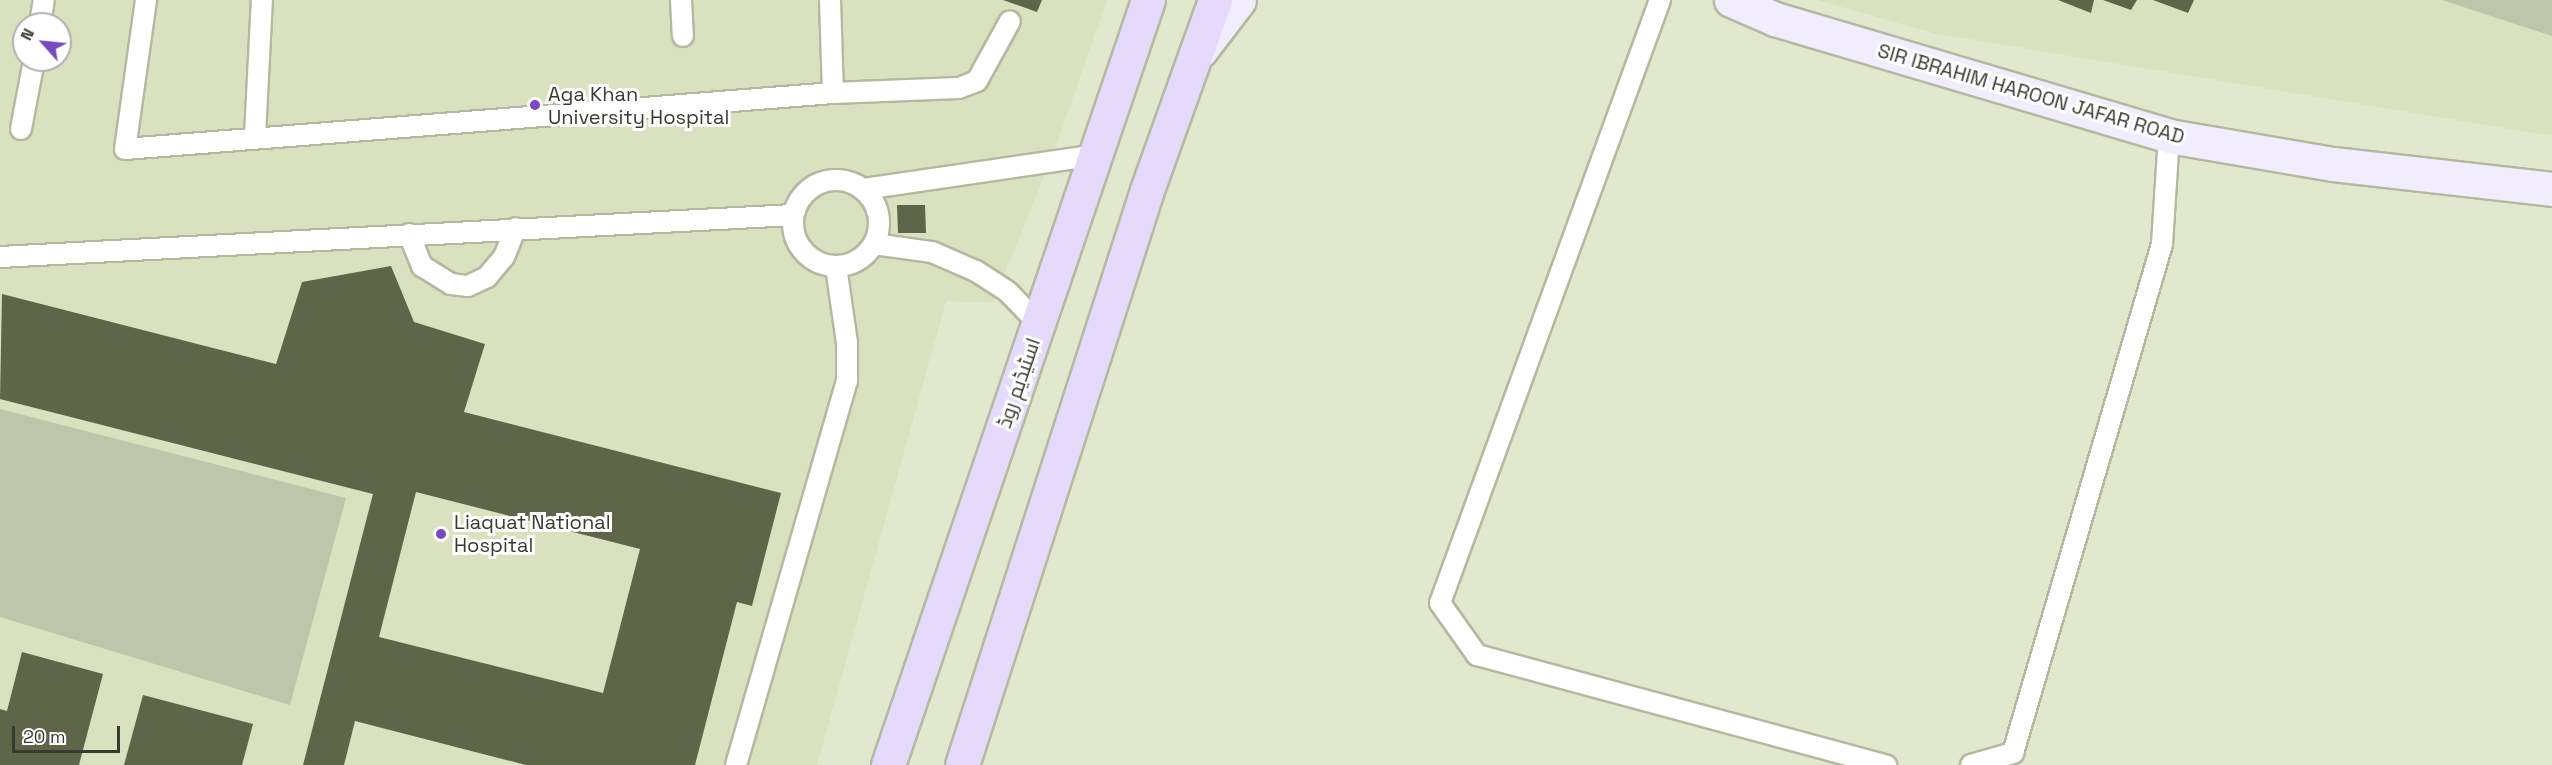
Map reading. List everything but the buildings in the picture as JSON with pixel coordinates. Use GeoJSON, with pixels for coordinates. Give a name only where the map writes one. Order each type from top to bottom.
{"type":"FeatureCollection","features":[{"type":"Feature","properties":{"kind":"main road","name":"اسٹیڈیم روڈ"},"geometry":{"type":"LineString","coordinates":[[888,765],[1148,0]]}},
{"type":"Feature","properties":{"kind":"main road"},"geometry":{"type":"LineString","coordinates":[[962,765],[1147,190],[1215,0]]}},
{"type":"Feature","properties":{"kind":"street"},"geometry":{"type":"LineString","coordinates":[[1194,58],[1239,0]]}},
{"type":"Feature","properties":{"kind":"street","name":"SIR IBRAHIM HAROON JAFAR ROAD"},"geometry":{"type":"LineString","coordinates":[[1731,0],[1776,19],[2169,136],[2333,164],[2552,189]]}},
{"type":"Feature","properties":{"kind":"lane"},"geometry":{"type":"LineString","coordinates":[[146,0],[125,149],[255,136],[833,93],[959,88],[977,81],[1010,21]]}},
{"type":"Feature","properties":{"kind":"lane"},"geometry":{"type":"LineString","coordinates":[[255,136],[262,0]]}},
{"type":"Feature","properties":{"kind":"lane"},"geometry":{"type":"LineString","coordinates":[[681,0],[683,36]]}},
{"type":"Feature","properties":{"kind":"lane"},"geometry":{"type":"LineString","coordinates":[[830,0],[833,93]]}},
{"type":"Feature","properties":{"kind":"lane"},"geometry":{"type":"LineString","coordinates":[[1660,0],[1440,603],[1477,655],[1886,765]]}},
{"type":"Feature","properties":{"kind":"lane"},"geometry":{"type":"LineString","coordinates":[[21,129],[32,72]]}},
{"type":"Feature","properties":{"kind":"lane"},"geometry":{"type":"LineString","coordinates":[[1971,765],[2013,753],[2162,244],[2169,136]]}},
{"type":"Feature","properties":{"kind":"lane"},"geometry":{"type":"LineString","coordinates":[[864,189],[879,215],[874,244],[851,264],[836,267],[808,257],[795,238],[793,215],[798,201],[821,182],[836,179],[864,189],[1096,155]]}},
{"type":"Feature","properties":{"kind":"lane"},"geometry":{"type":"LineString","coordinates":[[0,257],[793,215]]}},
{"type":"Feature","properties":{"kind":"lane"},"geometry":{"type":"LineString","coordinates":[[409,234],[422,266],[451,284],[468,286],[487,277],[504,257],[516,228]]}},
{"type":"Feature","properties":{"kind":"lane"},"geometry":{"type":"LineString","coordinates":[[874,244],[932,252],[976,271],[1008,292],[1039,324]]}},
{"type":"Feature","properties":{"kind":"lane"},"geometry":{"type":"LineString","coordinates":[[736,765],[847,381],[847,343],[836,267]]}},
{"type":"Feature","properties":{"kind":"shaded area","name":"Liaquat National Hospital"},"geometry":{"type":"Polygon","coordinates":[[[0,0],[1107,0],[1055,149],[993,303],[946,301],[817,765],[0,765],[0,0]]]}},
{"type":"Feature","properties":{"kind":"shaded area"},"geometry":{"type":"Polygon","coordinates":[[[1817,0],[2552,0],[2552,136],[1933,33],[1817,0]]]}},
{"type":"Feature","properties":{"kind":"shaded area"},"geometry":{"type":"Polygon","coordinates":[[[2442,0],[2552,0],[2552,36],[2442,0]]]}},
{"type":"Feature","properties":{"kind":"shaded area"},"geometry":{"type":"Polygon","coordinates":[[[0,409],[346,498],[290,705],[0,617],[0,409]]]}},
{"type":"Feature","properties":{"kind":"place","name":"Aga Khan University Hospital"},"geometry":{"type":"Point","coordinates":[535,105]}},
{"type":"Feature","properties":{"kind":"place","name":"Liaquat National Hospital"},"geometry":{"type":"Point","coordinates":[441,534]}}]}
